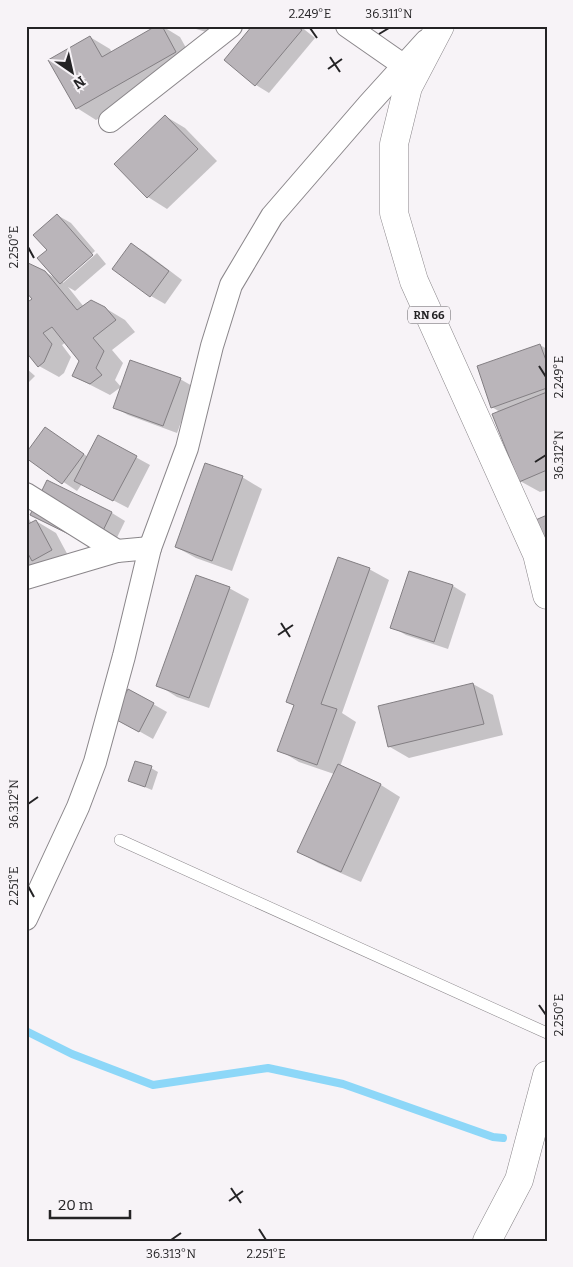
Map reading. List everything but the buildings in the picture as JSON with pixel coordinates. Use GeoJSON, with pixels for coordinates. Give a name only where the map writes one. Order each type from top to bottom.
{"type":"FeatureCollection","features":[{"type":"Feature","properties":{"kind":"main road","name":"RN 66"},"geometry":{"type":"LineString","coordinates":[[439,27],[408,87],[394,144],[394,213],[414,281],[537,554],[547,595]]}},
{"type":"Feature","properties":{"kind":"main road"},"geometry":{"type":"LineString","coordinates":[[487,1241],[519,1180],[547,1075]]}},
{"type":"Feature","properties":{"kind":"street"},"geometry":{"type":"LineString","coordinates":[[110,121],[231,26]]}},
{"type":"Feature","properties":{"kind":"street"},"geometry":{"type":"LineString","coordinates":[[347,26],[403,65]]}},
{"type":"Feature","properties":{"kind":"street"},"geometry":{"type":"LineString","coordinates":[[26,918],[78,807],[95,762],[124,656],[150,548],[187,448],[212,346],[231,284],[272,216],[403,65],[439,27]]}},
{"type":"Feature","properties":{"kind":"street"},"geometry":{"type":"LineString","coordinates":[[26,494],[116,551]]}},
{"type":"Feature","properties":{"kind":"street"},"geometry":{"type":"LineString","coordinates":[[26,578],[116,551],[150,548]]}},
{"type":"Feature","properties":{"kind":"lane"},"geometry":{"type":"LineString","coordinates":[[120,840],[547,1033]]}},
{"type":"Feature","properties":{"kind":"waterway"},"geometry":{"type":"LineString","coordinates":[[26,1031],[72,1054],[153,1085],[268,1068],[343,1084],[493,1137],[503,1138]]}}]}
